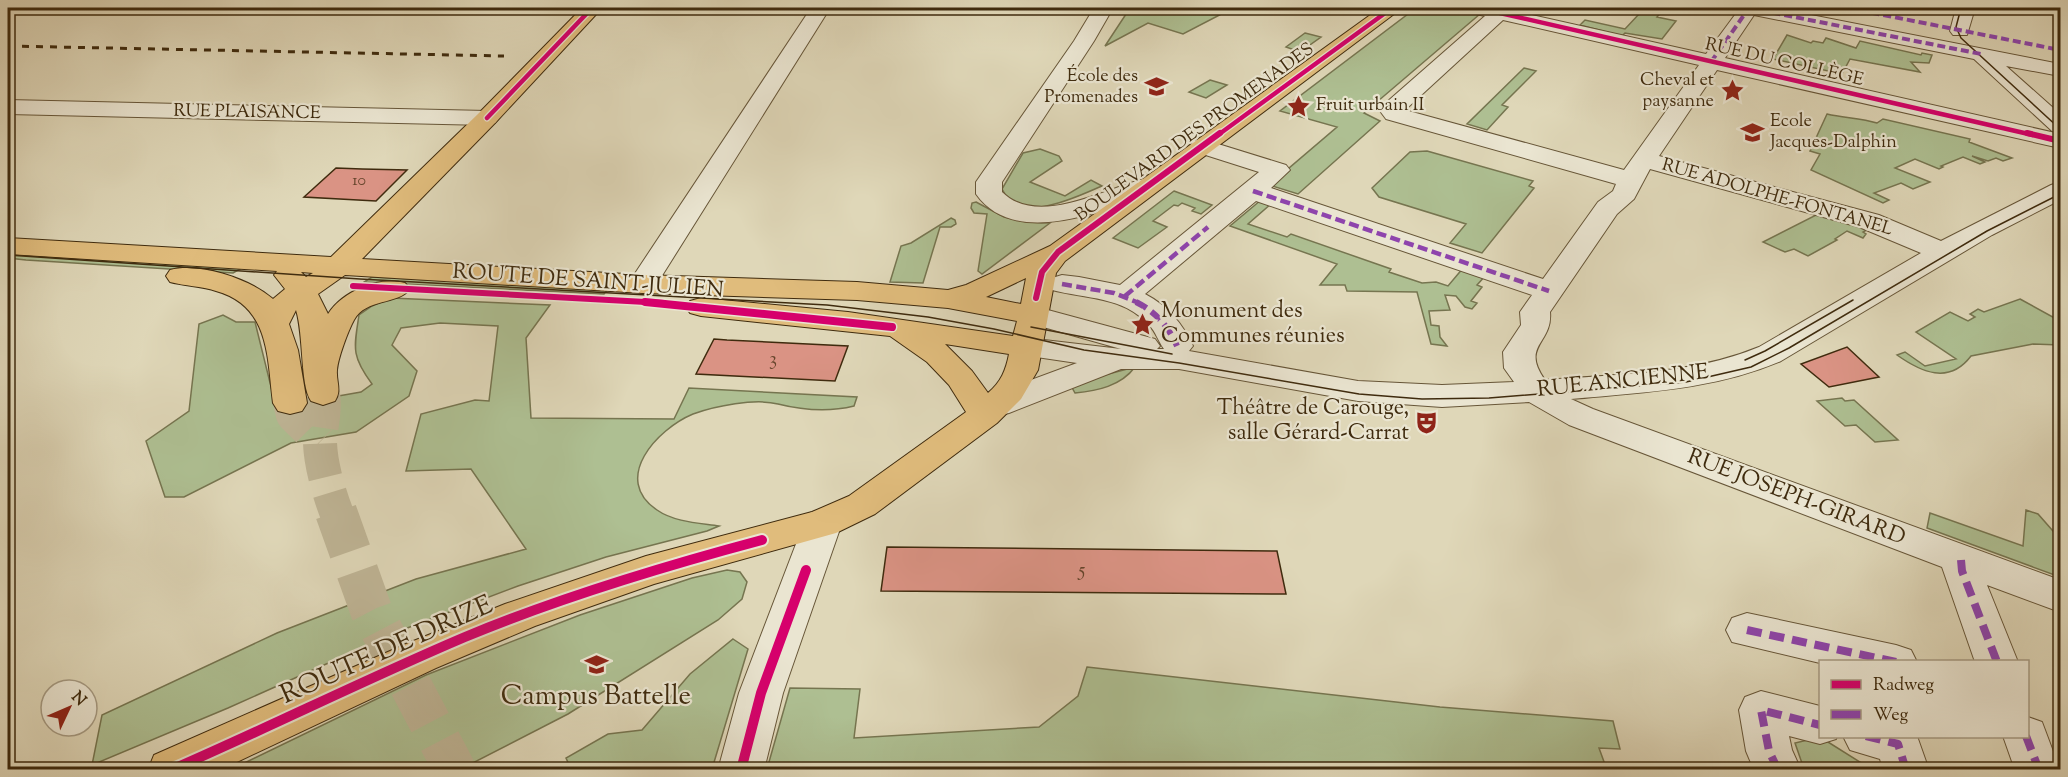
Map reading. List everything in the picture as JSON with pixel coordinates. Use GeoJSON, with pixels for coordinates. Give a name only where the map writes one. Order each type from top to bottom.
{"type":"FeatureCollection","features":[{"type":"Feature","properties":{"kind":"main road"},"geometry":{"type":"LineString","coordinates":[[275,323],[281,306],[316,285],[487,118],[592,8]]}},
{"type":"Feature","properties":{"kind":"main road","name":"BOULEVARD DES PROMENADES"},"geometry":{"type":"LineString","coordinates":[[1027,347],[1042,272],[1058,252],[1392,8]]}},
{"type":"Feature","properties":{"kind":"main road","name":"ROUTE DE SAINT-JULIEN"},"geometry":{"type":"LineString","coordinates":[[8,246],[255,262],[316,285],[643,284],[829,289],[988,306],[1035,307]]}},
{"type":"Feature","properties":{"kind":"main road"},"geometry":{"type":"LineString","coordinates":[[948,300],[976,291],[1058,252]]}},
{"type":"Feature","properties":{"kind":"main road"},"geometry":{"type":"LineString","coordinates":[[255,262],[316,285]]}},
{"type":"Feature","properties":{"kind":"main road","name":"ROUTE DE SAINT-JULIEN"},"geometry":{"type":"LineString","coordinates":[[8,263],[180,276],[238,276],[316,285],[654,302],[892,327],[1027,347]]}},
{"type":"Feature","properties":{"kind":"main road"},"geometry":{"type":"LineString","coordinates":[[180,276],[223,283],[245,292],[264,305],[275,323],[290,403]]}},
{"type":"Feature","properties":{"kind":"main road"},"geometry":{"type":"LineString","coordinates":[[316,285],[322,383],[336,322],[342,312],[360,299],[395,289]]}},
{"type":"Feature","properties":{"kind":"main road"},"geometry":{"type":"LineString","coordinates":[[892,327],[910,334],[923,343],[991,410]]}},
{"type":"Feature","properties":{"kind":"main road","name":"ROUTE DE DRIZE"},"geometry":{"type":"LineString","coordinates":[[171,770],[430,652],[520,615],[645,571],[823,522],[875,497],[991,410],[1020,377],[1027,347]]}},
{"type":"Feature","properties":{"kind":"street"},"geometry":{"type":"LineString","coordinates":[[643,284],[820,8]]}},
{"type":"Feature","properties":{"kind":"street"},"geometry":{"type":"LineString","coordinates":[[1103,8],[1084,41],[989,182],[989,194],[1001,206],[1023,213],[1041,214],[1084,207],[1147,186]]}},
{"type":"Feature","properties":{"kind":"street","name":"RUE DU COLLÈGE"},"geometry":{"type":"LineString","coordinates":[[1474,8],[2061,141]]}},
{"type":"Feature","properties":{"kind":"street"},"geometry":{"type":"LineString","coordinates":[[1848,8],[2061,50]]}},
{"type":"Feature","properties":{"kind":"street"},"geometry":{"type":"LineString","coordinates":[[1960,31],[1965,8]]}},
{"type":"Feature","properties":{"kind":"street"},"geometry":{"type":"LineString","coordinates":[[1536,391],[1520,368],[1519,352],[1536,325],[1535,312],[1607,208],[1624,193],[1637,170],[1747,12],[2061,70]]}},
{"type":"Feature","properties":{"kind":"street","name":"RUE ADOLPHE-FONTANEL"},"geometry":{"type":"LineString","coordinates":[[1500,13],[1396,106],[1392,111],[1394,114],[1869,221],[1943,252]]}},
{"type":"Feature","properties":{"kind":"street"},"geometry":{"type":"LineString","coordinates":[[1960,31],[2061,126]]}},
{"type":"Feature","properties":{"kind":"street","name":"RUE PLAISANCE"},"geometry":{"type":"LineString","coordinates":[[8,107],[487,118]]}},
{"type":"Feature","properties":{"kind":"street"},"geometry":{"type":"LineString","coordinates":[[1125,296],[1276,170],[1202,146]]}},
{"type":"Feature","properties":{"kind":"street","name":"RUE ANCIENNE"},"geometry":{"type":"LineString","coordinates":[[1178,353],[1330,386],[1379,393],[1442,396],[1683,379],[1741,366],[1784,346],[1982,229],[2061,190]]}},
{"type":"Feature","properties":{"kind":"street"},"geometry":{"type":"LineString","coordinates":[[1252,191],[1549,291]]}},
{"type":"Feature","properties":{"kind":"street"},"geometry":{"type":"LineString","coordinates":[[1062,284],[1102,289],[1125,296],[1157,315],[1168,328],[1178,353]]}},
{"type":"Feature","properties":{"kind":"street"},"geometry":{"type":"LineString","coordinates":[[1035,307],[1135,344],[1178,353]]}},
{"type":"Feature","properties":{"kind":"street"},"geometry":{"type":"LineString","coordinates":[[1027,347],[1120,359],[1178,353]]}},
{"type":"Feature","properties":{"kind":"street"},"geometry":{"type":"LineString","coordinates":[[991,410],[1120,359]]}},
{"type":"Feature","properties":{"kind":"street","name":"RUE JOSEPH-GIRARD"},"geometry":{"type":"LineString","coordinates":[[1536,391],[1553,403],[1581,417],[2061,596]]}},
{"type":"Feature","properties":{"kind":"street"},"geometry":{"type":"LineString","coordinates":[[741,770],[761,693],[823,522]]}},
{"type":"Feature","properties":{"kind":"street"},"geometry":{"type":"LineString","coordinates":[[1961,560],[1962,570],[1996,660]]}},
{"type":"Feature","properties":{"kind":"street"},"geometry":{"type":"LineString","coordinates":[[1747,630],[1878,660]]}},
{"type":"Feature","properties":{"kind":"street"},"geometry":{"type":"LineString","coordinates":[[1778,770],[1769,751],[1761,710],[1819,724]]}},
{"type":"Feature","properties":{"kind":"street"},"geometry":{"type":"LineString","coordinates":[[2027,738],[2039,770]]}},
{"type":"Feature","properties":{"kind":"green space"},"geometry":{"type":"Polygon","coordinates":[[[1130,8],[1233,8],[1183,34],[1148,23],[1105,46],[1130,8]]]}},
{"type":"Feature","properties":{"kind":"green space"},"geometry":{"type":"Polygon","coordinates":[[[1416,8],[1453,8],[1480,14],[1364,113],[1380,121],[1298,194],[1269,185],[1337,127],[1280,111],[1416,8]]]}},
{"type":"Feature","properties":{"kind":"green space"},"geometry":{"type":"Polygon","coordinates":[[[1617,8],[1665,8],[1657,17],[1676,21],[1662,39],[1625,33],[1622,36],[1580,25],[1585,20],[1625,29],[1640,13],[1617,8]]]}},
{"type":"Feature","properties":{"kind":"green space"},"geometry":{"type":"Polygon","coordinates":[[[1305,33],[1321,37],[1300,52],[1286,47],[1305,33]]]}},
{"type":"Feature","properties":{"kind":"green space"},"geometry":{"type":"Polygon","coordinates":[[[1787,35],[1811,43],[1813,41],[1823,43],[1826,38],[1856,48],[1860,41],[1921,55],[1922,53],[1932,55],[1929,63],[1911,62],[1920,72],[1850,59],[1842,74],[1773,59],[1787,35]]]}},
{"type":"Feature","properties":{"kind":"green space"},"geometry":{"type":"Polygon","coordinates":[[[1524,68],[1536,71],[1502,105],[1508,107],[1487,130],[1467,124],[1524,68]]]}},
{"type":"Feature","properties":{"kind":"green space"},"geometry":{"type":"Polygon","coordinates":[[[1210,80],[1227,85],[1206,98],[1189,92],[1210,80]]]}},
{"type":"Feature","properties":{"kind":"green space"},"geometry":{"type":"Polygon","coordinates":[[[1827,114],[1877,123],[1883,119],[1970,139],[1969,142],[2012,158],[2003,161],[1996,158],[1988,161],[1972,156],[1985,162],[1980,164],[1963,157],[1939,169],[1915,159],[1895,168],[1930,182],[1913,189],[1901,183],[1874,193],[1889,200],[1883,203],[1811,170],[1820,154],[1810,151],[1827,114]]]}},
{"type":"Feature","properties":{"kind":"green space"},"geometry":{"type":"Polygon","coordinates":[[[1040,149],[1059,156],[1062,161],[1030,182],[1065,196],[1091,180],[1102,186],[1049,206],[1022,206],[1010,200],[1002,189],[1023,153],[1040,149]]]}},
{"type":"Feature","properties":{"kind":"green space"},"geometry":{"type":"Polygon","coordinates":[[[1427,151],[1533,181],[1529,186],[1534,188],[1482,253],[1450,243],[1466,224],[1379,197],[1372,188],[1410,152],[1427,151]]]}},
{"type":"Feature","properties":{"kind":"green space"},"geometry":{"type":"Polygon","coordinates":[[[1174,191],[1212,205],[1201,214],[1192,211],[1195,208],[1182,203],[1178,206],[1174,205],[1153,221],[1167,227],[1138,248],[1113,238],[1174,191]]]}},
{"type":"Feature","properties":{"kind":"green space"},"geometry":{"type":"Polygon","coordinates":[[[1261,200],[1272,203],[1248,224],[1287,237],[1291,234],[1391,269],[1389,272],[1422,283],[1436,282],[1448,286],[1464,267],[1486,275],[1477,285],[1482,287],[1471,301],[1477,303],[1472,309],[1465,307],[1456,296],[1445,295],[1450,310],[1429,311],[1431,325],[1439,326],[1440,337],[1447,346],[1431,344],[1417,292],[1347,291],[1345,285],[1320,285],[1337,264],[1230,226],[1261,200]]]}},
{"type":"Feature","properties":{"kind":"green space"},"geometry":{"type":"Polygon","coordinates":[[[976,202],[1004,217],[1027,222],[1050,223],[982,274],[978,271],[987,214],[974,213],[971,208],[972,203],[976,202]]]}},
{"type":"Feature","properties":{"kind":"green space"},"geometry":{"type":"Polygon","coordinates":[[[1818,214],[1870,228],[1863,232],[1866,234],[1863,238],[1847,231],[1835,239],[1837,240],[1808,256],[1794,249],[1785,252],[1763,242],[1818,214]]]}},
{"type":"Feature","properties":{"kind":"green space"},"geometry":{"type":"Polygon","coordinates":[[[951,218],[956,224],[951,227],[940,227],[923,283],[890,282],[901,246],[911,243],[951,218]]]}},
{"type":"Feature","properties":{"kind":"green space"},"geometry":{"type":"Polygon","coordinates":[[[8,252],[240,269],[233,273],[26,260],[8,258],[8,252]]]}},
{"type":"Feature","properties":{"kind":"green space"},"geometry":{"type":"Polygon","coordinates":[[[372,277],[608,289],[604,294],[364,282],[372,277]]]}},
{"type":"Feature","properties":{"kind":"green space"},"geometry":{"type":"Polygon","coordinates":[[[391,298],[550,305],[526,338],[531,418],[674,419],[689,388],[857,397],[854,406],[826,410],[797,408],[769,402],[747,402],[723,406],[693,414],[666,431],[644,456],[639,470],[638,484],[644,498],[657,510],[671,517],[719,526],[606,557],[518,586],[402,630],[228,708],[92,765],[102,715],[277,633],[416,579],[526,549],[471,469],[406,471],[421,414],[475,400],[489,401],[498,326],[440,323],[401,328],[392,345],[417,371],[409,396],[356,432],[291,443],[184,497],[165,497],[146,441],[189,411],[199,324],[223,315],[236,322],[255,322],[276,407],[361,392],[372,384],[357,359],[355,344],[359,315],[372,306],[391,298]]]}},
{"type":"Feature","properties":{"kind":"green space"},"geometry":{"type":"Polygon","coordinates":[[[2020,299],[2060,321],[2060,345],[2033,344],[1971,356],[1962,365],[1944,373],[1925,370],[1897,355],[1905,352],[1925,366],[1956,359],[1916,332],[1950,312],[1968,321],[1975,317],[1970,314],[1978,309],[1984,312],[2020,299]]]}},
{"type":"Feature","properties":{"kind":"green space"},"geometry":{"type":"Polygon","coordinates":[[[1135,367],[1123,379],[1100,389],[1075,393],[1070,384],[1135,367]]]}},
{"type":"Feature","properties":{"kind":"green space"},"geometry":{"type":"Polygon","coordinates":[[[1842,398],[1845,401],[1854,400],[1898,440],[1875,442],[1856,425],[1845,426],[1817,401],[1842,398]]]}},
{"type":"Feature","properties":{"kind":"green space"},"geometry":{"type":"Polygon","coordinates":[[[2026,510],[2038,514],[2060,539],[2060,577],[1927,528],[1930,513],[2023,546],[2026,510]]]}},
{"type":"Feature","properties":{"kind":"green space","name":"Campus Battelle"},"geometry":{"type":"Polygon","coordinates":[[[727,570],[740,572],[747,582],[742,599],[718,620],[568,714],[461,769],[232,769],[426,675],[580,615],[692,578],[727,570]]]}},
{"type":"Feature","properties":{"kind":"green space"},"geometry":{"type":"Polygon","coordinates":[[[733,639],[748,649],[712,769],[571,769],[566,758],[608,734],[642,730],[690,674],[733,639]]]}},
{"type":"Feature","properties":{"kind":"green space"},"geometry":{"type":"Polygon","coordinates":[[[1087,667],[1440,707],[1613,721],[1620,749],[1599,748],[1607,770],[767,769],[790,688],[860,689],[854,738],[1039,727],[1078,696],[1087,667]]]}},
{"type":"Feature","properties":{"kind":"green space"},"geometry":{"type":"Polygon","coordinates":[[[1822,738],[1871,769],[1804,769],[1795,743],[1822,738]]]}},
{"type":"Feature","properties":{"kind":"building"},"geometry":{"type":"Polygon","coordinates":[[[336,168],[407,170],[376,201],[304,197],[336,168]]]}},
{"type":"Feature","properties":{"kind":"building"},"geometry":{"type":"Polygon","coordinates":[[[714,339],[848,346],[835,381],[696,374],[714,339]]]}},
{"type":"Feature","properties":{"kind":"building"},"geometry":{"type":"Polygon","coordinates":[[[1847,347],[1879,377],[1829,387],[1801,364],[1847,347]]]}},
{"type":"Feature","properties":{"kind":"building"},"geometry":{"type":"Polygon","coordinates":[[[887,547],[1277,551],[1286,594],[881,591],[887,547]]]}},
{"type":"Feature","properties":{"kind":"tunnel"},"geometry":{"type":"LineString","coordinates":[[320,442],[323,394]]}},
{"type":"Feature","properties":{"kind":"tunnel"},"geometry":{"type":"LineString","coordinates":[[290,403],[293,415],[320,442]]}},
{"type":"Feature","properties":{"kind":"tunnel"},"geometry":{"type":"LineString","coordinates":[[320,442],[326,478],[337,514]]}},
{"type":"Feature","properties":{"kind":"tunnel"},"geometry":{"type":"LineString","coordinates":[[336,512],[371,610],[455,770]]}},
{"type":"Feature","properties":{"kind":"tram line"},"geometry":{"type":"LineString","coordinates":[[1961,8],[1956,27],[1961,38],[2060,129]]}},
{"type":"Feature","properties":{"kind":"tram line"},"geometry":{"type":"LineString","coordinates":[[8,255],[360,279],[827,305],[928,317],[994,329],[1084,350],[1179,363],[1359,394],[1422,399],[1489,398],[1686,382],[1751,367],[1789,348],[1987,231],[2060,194]]}},
{"type":"Feature","properties":{"kind":"tram line"},"geometry":{"type":"LineString","coordinates":[[1745,360],[1765,351],[1853,300]]}},
{"type":"Feature","properties":{"kind":"tram line"},"geometry":{"type":"LineString","coordinates":[[1031,327],[1172,354]]}},
{"type":"Feature","properties":{"kind":"railway"},"geometry":{"type":"LineString","coordinates":[[8,46],[504,56]]}},
{"type":"Feature","properties":{"kind":"marked path"},"geometry":{"type":"LineString","coordinates":[[1749,8],[1981,54]]}},
{"type":"Feature","properties":{"kind":"marked path"},"geometry":{"type":"LineString","coordinates":[[1711,62],[1749,8]]}},
{"type":"Feature","properties":{"kind":"marked path"},"geometry":{"type":"LineString","coordinates":[[1848,8],[2060,50]]}},
{"type":"Feature","properties":{"kind":"marked path"},"geometry":{"type":"LineString","coordinates":[[1253,191],[1549,291]]}},
{"type":"Feature","properties":{"kind":"marked path"},"geometry":{"type":"LineString","coordinates":[[1125,296],[1208,227]]}},
{"type":"Feature","properties":{"kind":"marked path"},"geometry":{"type":"LineString","coordinates":[[1062,284],[1096,288],[1146,307],[1170,330],[1177,346]]}},
{"type":"Feature","properties":{"kind":"marked path"},"geometry":{"type":"LineString","coordinates":[[1961,560],[1962,571],[1996,660]]}},
{"type":"Feature","properties":{"kind":"marked path"},"geometry":{"type":"LineString","coordinates":[[1747,630],[1887,660]]}},
{"type":"Feature","properties":{"kind":"marked path"},"geometry":{"type":"LineString","coordinates":[[1778,770],[1769,751],[1761,710],[1819,725]]}},
{"type":"Feature","properties":{"kind":"marked path"},"geometry":{"type":"LineString","coordinates":[[1874,738],[1898,744],[1906,770]]}},
{"type":"Feature","properties":{"kind":"marked path"},"geometry":{"type":"LineString","coordinates":[[2027,738],[2039,770]]}},
{"type":"Feature","properties":{"kind":"cycle path"},"geometry":{"type":"LineString","coordinates":[[487,118],[592,8]]}},
{"type":"Feature","properties":{"kind":"cycle path"},"geometry":{"type":"LineString","coordinates":[[1036,298],[1042,272],[1058,252],[1392,8]]}},
{"type":"Feature","properties":{"kind":"cycle path"},"geometry":{"type":"LineString","coordinates":[[1500,13],[2060,141]]}},
{"type":"Feature","properties":{"kind":"cycle path"},"geometry":{"type":"LineString","coordinates":[[353,286],[654,302],[892,327]]}},
{"type":"Feature","properties":{"kind":"cycle path"},"geometry":{"type":"LineString","coordinates":[[171,770],[501,622],[612,583],[762,540]]}},
{"type":"Feature","properties":{"kind":"cycle path"},"geometry":{"type":"LineString","coordinates":[[741,770],[761,693],[806,570]]}},
{"type":"Feature","properties":{"kind":"place","name":"École des Promenades"},"geometry":{"type":"Point","coordinates":[1156,87]}},
{"type":"Feature","properties":{"kind":"place","name":"Cheval et paysanne"},"geometry":{"type":"Point","coordinates":[1732,91]}},
{"type":"Feature","properties":{"kind":"place","name":"Fruit urbain II"},"geometry":{"type":"Point","coordinates":[1298,106]}},
{"type":"Feature","properties":{"kind":"place","name":"Ecole Jacques-Dalphin"},"geometry":{"type":"Point","coordinates":[1752,132]}},
{"type":"Feature","properties":{"kind":"place","name":"Monument des Communes réunies"},"geometry":{"type":"Point","coordinates":[1143,325]}},
{"type":"Feature","properties":{"kind":"place","name":"Théâtre de Carouge, salle Gérard-Carrat"},"geometry":{"type":"Point","coordinates":[1427,422]}},
{"type":"Feature","properties":{"kind":"place","name":"Campus Battelle"},"geometry":{"type":"Point","coordinates":[596,665]}}]}
